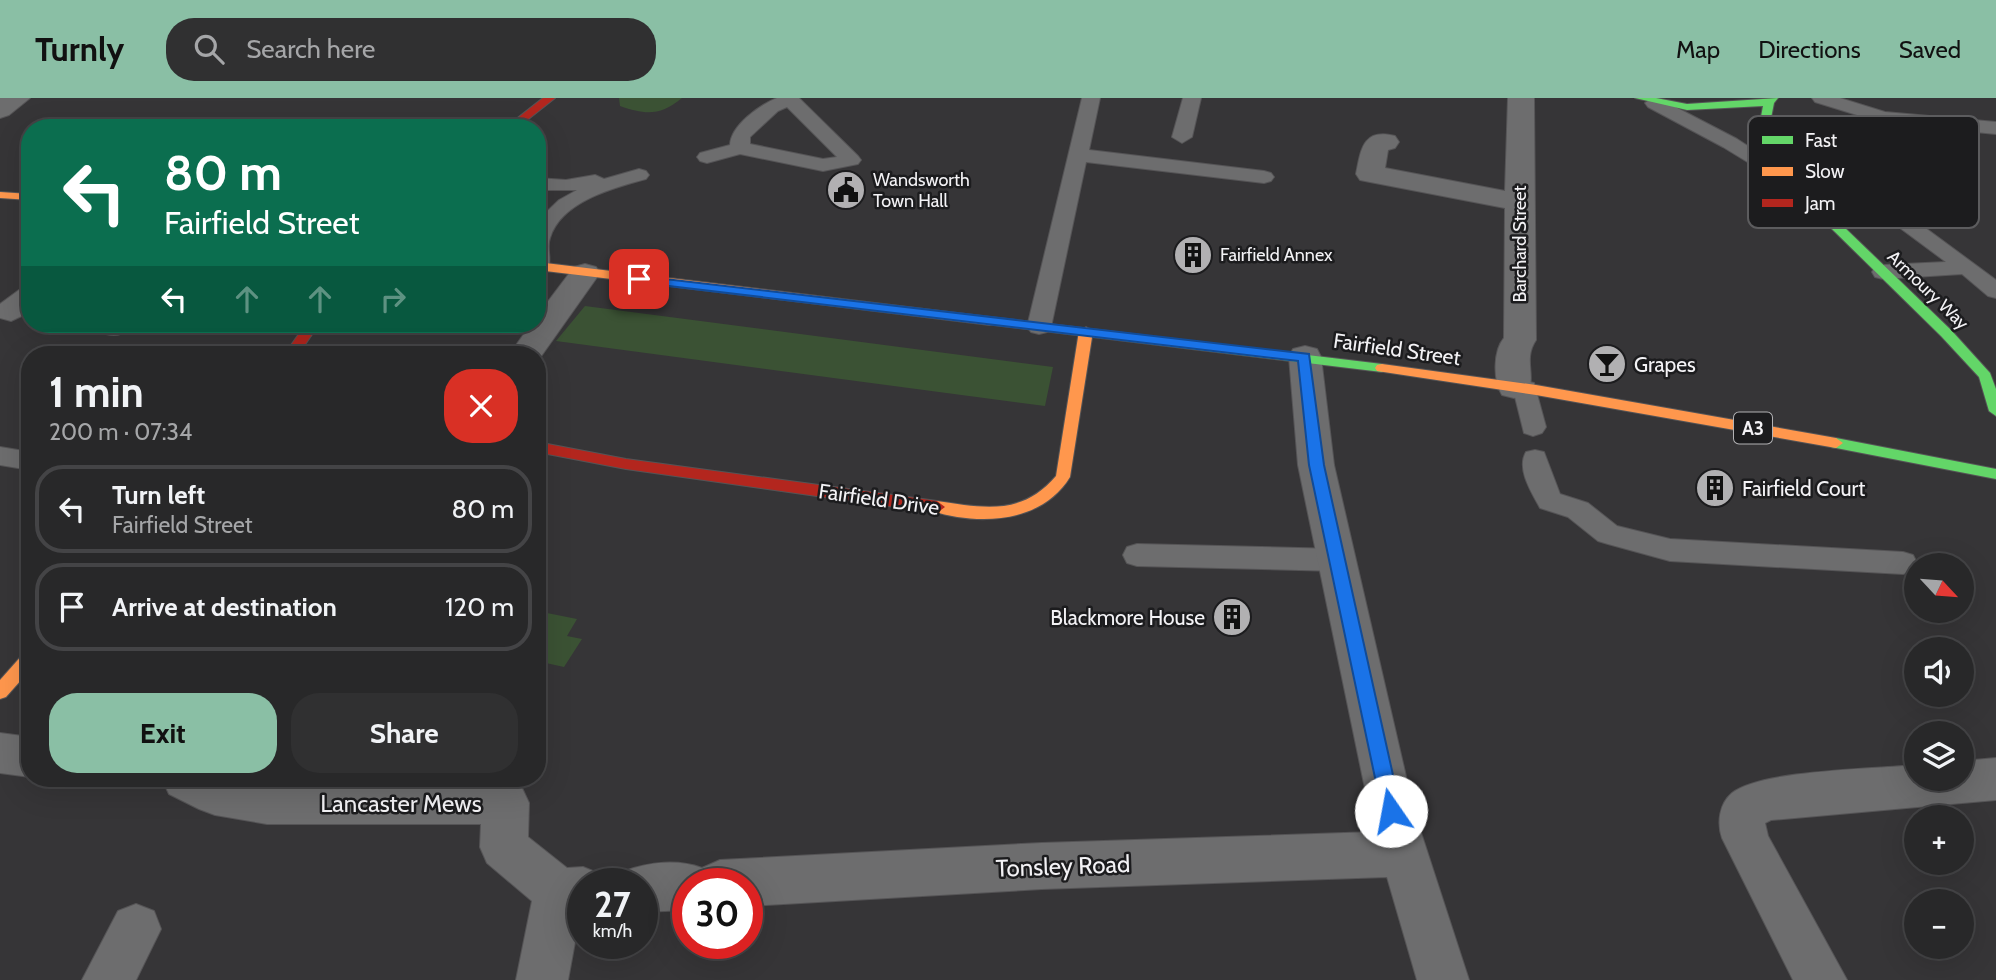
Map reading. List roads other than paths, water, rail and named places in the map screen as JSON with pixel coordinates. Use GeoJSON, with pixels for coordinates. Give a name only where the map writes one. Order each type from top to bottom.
{"type":"FeatureCollection","features":[{"type":"Feature","properties":{"kind":"main road"},"geometry":{"type":"LineString","coordinates":[[525,119],[550,98]]}},
{"type":"Feature","properties":{"kind":"main road"},"geometry":{"type":"LineString","coordinates":[[1647,101],[1723,107],[1771,100]]}},
{"type":"Feature","properties":{"kind":"main road"},"geometry":{"type":"LineString","coordinates":[[0,195],[21,196]]}},
{"type":"Feature","properties":{"kind":"main road","name":"Armoury Way"},"geometry":{"type":"LineString","coordinates":[[1838,228],[1946,333],[1990,381],[1996,411]]}},
{"type":"Feature","properties":{"kind":"main road","name":"Fairfield Street"},"geometry":{"type":"LineString","coordinates":[[546,267],[1305,357],[1520,388],[1986,470]]}},
{"type":"Feature","properties":{"kind":"main road","name":"Fairfield Drive"},"geometry":{"type":"LineString","coordinates":[[546,450],[626,464],[983,513],[1016,511],[1044,501],[1056,490],[1063,477],[1086,331]]}},
{"type":"Feature","properties":{"kind":"main road"},"geometry":{"type":"LineString","coordinates":[[303,341],[307,333]]}},
{"type":"Feature","properties":{"kind":"main road"},"geometry":{"type":"LineString","coordinates":[[299,346],[313,333]]}},
{"type":"Feature","properties":{"kind":"main road"},"geometry":{"type":"LineString","coordinates":[[1946,333],[1996,361]]}},
{"type":"Feature","properties":{"kind":"main road"},"geometry":{"type":"LineString","coordinates":[[0,692],[21,668]]}},
{"type":"Feature","properties":{"kind":"street"},"geometry":{"type":"LineString","coordinates":[[0,110],[17,98]]}},
{"type":"Feature","properties":{"kind":"street","name":"Barchard Street"},"geometry":{"type":"LineString","coordinates":[[1520,388],[1513,348],[1520,340],[1521,98]]}},
{"type":"Feature","properties":{"kind":"street"},"geometry":{"type":"LineString","coordinates":[[1386,142],[1375,146],[1370,174],[1519,202]]}},
{"type":"Feature","properties":{"kind":"street"},"geometry":{"type":"LineString","coordinates":[[546,327],[584,273]]}},
{"type":"Feature","properties":{"kind":"street"},"geometry":{"type":"LineString","coordinates":[[1305,357],[1316,465],[1391,811],[1443,980]]}},
{"type":"Feature","properties":{"kind":"street"},"geometry":{"type":"LineString","coordinates":[[0,753],[21,756]]}},
{"type":"Feature","properties":{"kind":"street"},"geometry":{"type":"LineString","coordinates":[[1821,980],[1749,847],[1741,827],[1742,814],[1749,805],[1766,799],[1996,779]]}},
{"type":"Feature","properties":{"kind":"street","name":"Lancaster Mews"},"geometry":{"type":"LineString","coordinates":[[201,787],[215,794],[267,803],[506,803],[504,848],[567,889]]}},
{"type":"Feature","properties":{"kind":"street","name":"Tonsley Road"},"geometry":{"type":"LineString","coordinates":[[763,882],[1042,866],[1406,854]]}},
{"type":"Feature","properties":{"kind":"street"},"geometry":{"type":"LineString","coordinates":[[542,980],[567,904]]}},
{"type":"Feature","properties":{"kind":"street"},"geometry":{"type":"LineString","coordinates":[[108,980],[135,929]]}},
{"type":"Feature","properties":{"kind":"lane"},"geometry":{"type":"LineString","coordinates":[[1039,327],[1091,98]]}},
{"type":"Feature","properties":{"kind":"lane"},"geometry":{"type":"LineString","coordinates":[[1182,137],[1192,98]]}},
{"type":"Feature","properties":{"kind":"lane"},"geometry":{"type":"LineString","coordinates":[[1821,98],[1880,116]]}},
{"type":"Feature","properties":{"kind":"lane"},"geometry":{"type":"LineString","coordinates":[[707,157],[740,148],[823,166],[851,160],[790,99],[771,107],[740,136],[740,148]]}},
{"type":"Feature","properties":{"kind":"lane"},"geometry":{"type":"LineString","coordinates":[[1647,101],[1748,154]]}},
{"type":"Feature","properties":{"kind":"lane"},"geometry":{"type":"LineString","coordinates":[[1078,155],[1264,177]]}},
{"type":"Feature","properties":{"kind":"lane"},"geometry":{"type":"LineString","coordinates":[[546,224],[558,209],[576,198],[639,175]]}},
{"type":"Feature","properties":{"kind":"lane"},"geometry":{"type":"LineString","coordinates":[[546,185],[566,186],[618,181]]}},
{"type":"Feature","properties":{"kind":"lane"},"geometry":{"type":"LineString","coordinates":[[1914,228],[1996,290]]}},
{"type":"Feature","properties":{"kind":"lane"},"geometry":{"type":"LineString","coordinates":[[1883,272],[1967,267]]}},
{"type":"Feature","properties":{"kind":"lane"},"geometry":{"type":"LineString","coordinates":[[1520,388],[1533,427]]}},
{"type":"Feature","properties":{"kind":"lane"},"geometry":{"type":"LineString","coordinates":[[0,456],[21,460]]}},
{"type":"Feature","properties":{"kind":"lane"},"geometry":{"type":"LineString","coordinates":[[1535,459],[1535,468],[1550,501],[1578,510],[1608,534],[1670,550],[1903,563]]}},
{"type":"Feature","properties":{"kind":"lane"},"geometry":{"type":"LineString","coordinates":[[1137,555],[1338,560]]}},
{"type":"Feature","properties":{"kind":"place","name":"Wandsworth Town Hall"},"geometry":{"type":"Point","coordinates":[846,190]}},
{"type":"Feature","properties":{"kind":"place","name":"Fairfield Annex"},"geometry":{"type":"Point","coordinates":[1193,255]}},
{"type":"Feature","properties":{"kind":"place","name":"Grapes"},"geometry":{"type":"Point","coordinates":[1607,364]}},
{"type":"Feature","properties":{"kind":"place","name":"Fairfield Court"},"geometry":{"type":"Point","coordinates":[1715,488]}},
{"type":"Feature","properties":{"kind":"place","name":"Blackmore House"},"geometry":{"type":"Point","coordinates":[1232,617]}}]}
